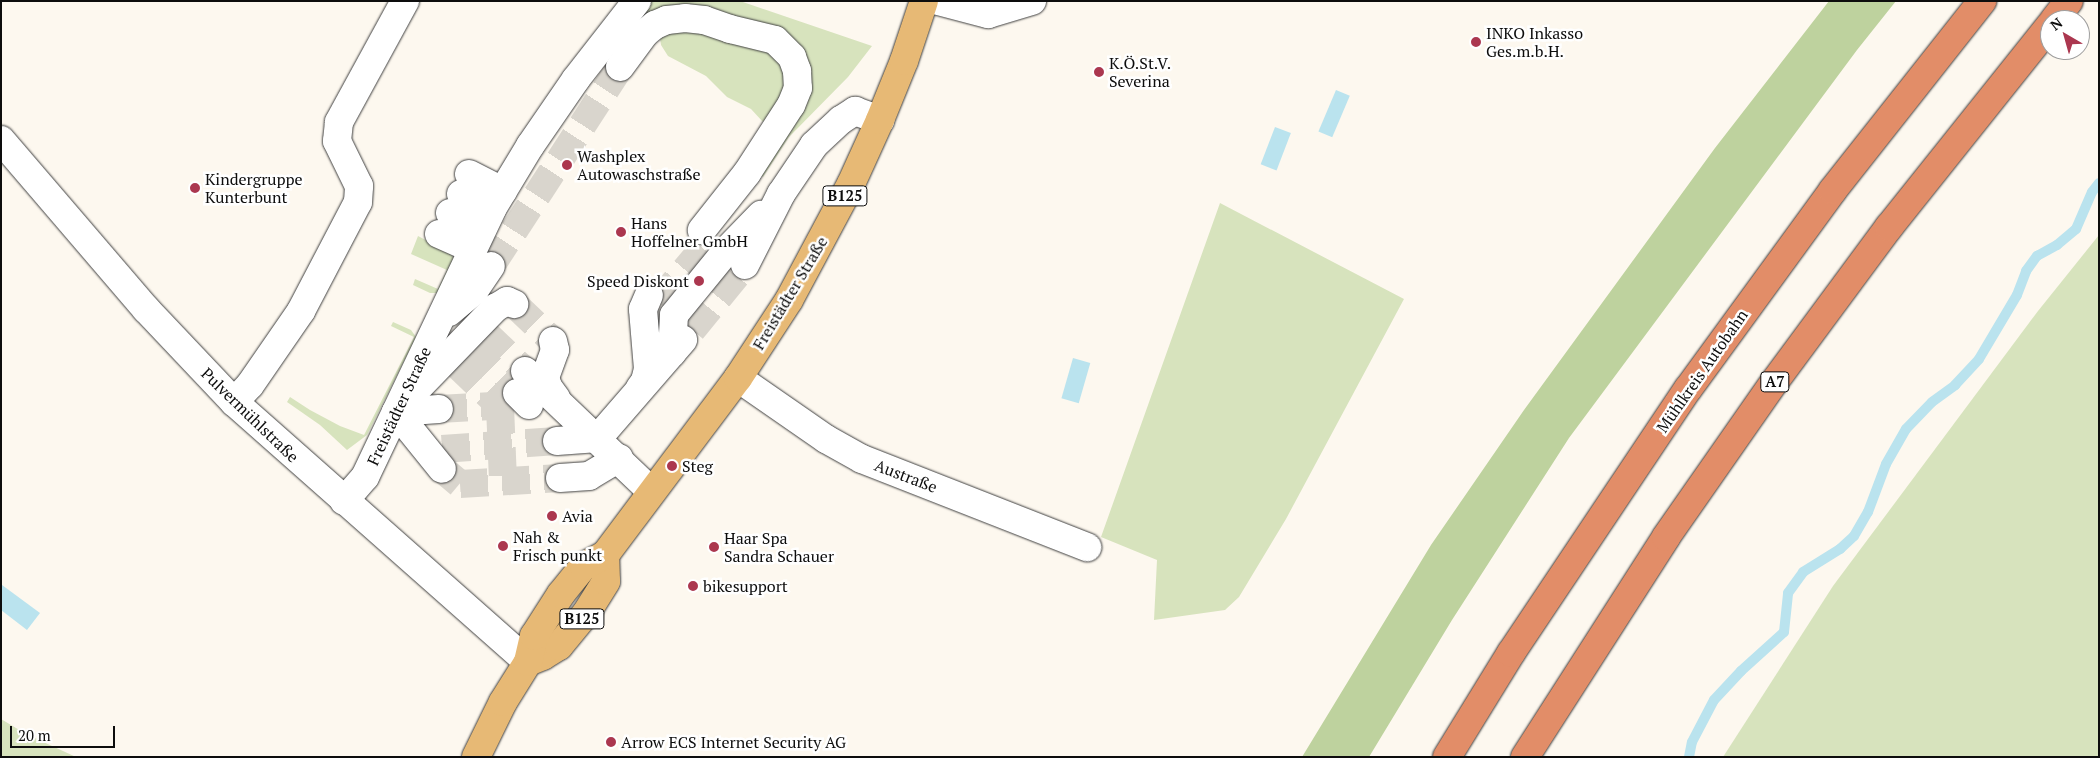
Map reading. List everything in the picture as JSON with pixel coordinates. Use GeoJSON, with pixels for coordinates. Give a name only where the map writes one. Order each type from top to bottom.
{"type":"FeatureCollection","features":[{"type":"Feature","properties":{"kind":"highway","name":"Mühlkreis Autobahn"},"geometry":{"type":"LineString","coordinates":[[1447,757],[1511,653],[1688,389],[1833,190],[1982,1]]}},
{"type":"Feature","properties":{"kind":"highway","name":"A7"},"geometry":{"type":"LineString","coordinates":[[1525,757],[1666,537],[1775,381],[1888,227],[2040,37]]}},
{"type":"Feature","properties":{"kind":"main road","name":"Freistädter Straße"},"geometry":{"type":"LineString","coordinates":[[476,757],[503,702],[528,662],[534,636],[573,577],[584,566],[604,555],[738,378],[789,300],[851,184],[880,120],[904,61],[924,1]]}},
{"type":"Feature","properties":{"kind":"street"},"geometry":{"type":"LineString","coordinates":[[234,402],[250,385],[301,311],[358,202],[359,186],[337,141],[339,122],[405,1]]}},
{"type":"Feature","properties":{"kind":"street","name":"Freistädter Straße"},"geometry":{"type":"LineString","coordinates":[[344,501],[365,477],[439,320],[530,146],[576,79],[637,1]]}},
{"type":"Feature","properties":{"kind":"street"},"geometry":{"type":"LineString","coordinates":[[938,1],[988,14],[1032,1]]}},
{"type":"Feature","properties":{"kind":"street"},"geometry":{"type":"LineString","coordinates":[[620,67],[645,33],[655,25],[667,20],[686,18],[704,20],[730,29],[775,40],[792,57],[797,71],[798,88],[791,105],[707,234],[781,194]]}},
{"type":"Feature","properties":{"kind":"street"},"geometry":{"type":"LineString","coordinates":[[746,265],[781,194],[814,145],[841,120],[855,111],[880,120]]}},
{"type":"Feature","properties":{"kind":"street","name":"Pulvermühlstraße"},"geometry":{"type":"LineString","coordinates":[[1,140],[146,310],[234,402],[528,662]]}},
{"type":"Feature","properties":{"kind":"street"},"geometry":{"type":"LineString","coordinates":[[672,353],[674,316],[727,250],[781,194]]}},
{"type":"Feature","properties":{"kind":"street"},"geometry":{"type":"LineString","coordinates":[[488,229],[455,204],[488,229]]}},
{"type":"Feature","properties":{"kind":"street"},"geometry":{"type":"LineString","coordinates":[[637,393],[645,381],[648,369],[644,310],[653,298],[672,353]]}},
{"type":"Feature","properties":{"kind":"street"},"geometry":{"type":"LineString","coordinates":[[396,412],[467,345],[503,303],[507,301],[514,304]]}},
{"type":"Feature","properties":{"kind":"street"},"geometry":{"type":"LineString","coordinates":[[439,320],[467,345]]}},
{"type":"Feature","properties":{"kind":"street"},"geometry":{"type":"LineString","coordinates":[[557,441],[598,438],[692,330]]}},
{"type":"Feature","properties":{"kind":"street"},"geometry":{"type":"LineString","coordinates":[[553,341],[555,350],[546,372],[546,382],[537,395],[598,438],[652,492]]}},
{"type":"Feature","properties":{"kind":"street","name":"Austraße"},"geometry":{"type":"LineString","coordinates":[[738,378],[826,439],[862,459],[1087,547]]}},
{"type":"Feature","properties":{"kind":"street"},"geometry":{"type":"LineString","coordinates":[[396,412],[439,409]]}},
{"type":"Feature","properties":{"kind":"street"},"geometry":{"type":"LineString","coordinates":[[396,412],[442,459]]}},
{"type":"Feature","properties":{"kind":"street"},"geometry":{"type":"LineString","coordinates":[[560,478],[589,476],[619,458]]}},
{"type":"Feature","properties":{"kind":"green space"},"geometry":{"type":"Polygon","coordinates":[[[650,1],[740,1],[872,46],[848,77],[789,137],[763,177],[758,173],[806,107],[811,87],[780,31],[630,30],[650,1]]]}},
{"type":"Feature","properties":{"kind":"green space"},"geometry":{"type":"Polygon","coordinates":[[[1829,1],[1896,1],[1857,50],[1569,438],[1452,620],[1369,757],[1302,757],[1431,545],[1524,410],[1715,148],[1829,1]]]}},
{"type":"Feature","properties":{"kind":"green space"},"geometry":{"type":"Polygon","coordinates":[[[672,27],[757,45],[775,57],[785,72],[785,89],[775,108],[763,122],[751,109],[727,97],[706,76],[668,56],[661,45],[660,38],[672,27]]]}},
{"type":"Feature","properties":{"kind":"green space"},"geometry":{"type":"Polygon","coordinates":[[[1220,203],[1404,299],[1286,519],[1239,597],[1225,610],[1154,620],[1157,560],[1101,537],[1220,203]]]}},
{"type":"Feature","properties":{"kind":"green space"},"geometry":{"type":"Polygon","coordinates":[[[2099,235],[2099,757],[1723,757],[1833,586],[2038,311],[2099,235]]]}},
{"type":"Feature","properties":{"kind":"green space"},"geometry":{"type":"Polygon","coordinates":[[[418,236],[450,253],[453,257],[454,262],[439,293],[430,293],[413,285],[415,279],[438,289],[447,270],[411,254],[418,236]]]}},
{"type":"Feature","properties":{"kind":"green space"},"geometry":{"type":"Polygon","coordinates":[[[393,322],[411,330],[416,337],[367,435],[347,450],[320,425],[287,402],[290,397],[340,426],[364,435],[414,337],[391,326],[393,322]]]}},
{"type":"Feature","properties":{"kind":"green space"},"geometry":{"type":"Polygon","coordinates":[[[1,719],[26,734],[76,757],[1,757],[1,719]]]}},
{"type":"Feature","properties":{"kind":"water"},"geometry":{"type":"Polygon","coordinates":[[[1336,90],[1350,96],[1332,137],[1318,131],[1336,90]]]}},
{"type":"Feature","properties":{"kind":"water"},"geometry":{"type":"Polygon","coordinates":[[[1275,127],[1291,133],[1277,170],[1261,164],[1275,127]]]}},
{"type":"Feature","properties":{"kind":"water"},"geometry":{"type":"Polygon","coordinates":[[[1073,358],[1090,363],[1079,403],[1061,398],[1073,358]]]}},
{"type":"Feature","properties":{"kind":"water"},"geometry":{"type":"Polygon","coordinates":[[[2,585],[40,613],[27,630],[1,610],[2,585]]]}},
{"type":"Feature","properties":{"kind":"waterway"},"geometry":{"type":"LineString","coordinates":[[1689,757],[1692,742],[1714,700],[1741,671],[1784,632],[1788,593],[1803,572],[1840,549],[1854,536],[1868,512],[1886,464],[1906,429],[1932,402],[1955,385],[1979,359],[2017,295],[2026,271],[2037,256],[2057,245],[2076,229],[2092,192],[2099,183]]}},
{"type":"Feature","properties":{"kind":"tunnel"},"geometry":{"type":"LineString","coordinates":[[491,266],[620,67]]}},
{"type":"Feature","properties":{"kind":"tunnel"},"geometry":{"type":"LineString","coordinates":[[658,302],[712,238]]}},
{"type":"Feature","properties":{"kind":"tunnel"},"geometry":{"type":"LineString","coordinates":[[692,330],[745,265]]}},
{"type":"Feature","properties":{"kind":"tunnel"},"geometry":{"type":"LineString","coordinates":[[514,304],[553,341]]}},
{"type":"Feature","properties":{"kind":"tunnel"},"geometry":{"type":"LineString","coordinates":[[485,333],[525,371]]}},
{"type":"Feature","properties":{"kind":"tunnel"},"geometry":{"type":"LineString","coordinates":[[471,349],[517,393]]}},
{"type":"Feature","properties":{"kind":"tunnel"},"geometry":{"type":"LineString","coordinates":[[456,364],[500,406],[503,481]]}},
{"type":"Feature","properties":{"kind":"tunnel"},"geometry":{"type":"LineString","coordinates":[[439,409],[511,405]]}},
{"type":"Feature","properties":{"kind":"tunnel"},"geometry":{"type":"LineString","coordinates":[[442,449],[557,441]]}},
{"type":"Feature","properties":{"kind":"tunnel"},"geometry":{"type":"LineString","coordinates":[[442,469],[460,484],[560,478]]}},
{"type":"Feature","properties":{"kind":"place","name":"INKO Inkasso Ges.m.b.H."},"geometry":{"type":"Point","coordinates":[1476,42]}},
{"type":"Feature","properties":{"kind":"place","name":"K.Ö.St.V. Severina"},"geometry":{"type":"Point","coordinates":[1099,72]}},
{"type":"Feature","properties":{"kind":"place","name":"Washplex Autowaschstraße"},"geometry":{"type":"Point","coordinates":[567,165]}},
{"type":"Feature","properties":{"kind":"place","name":"Kindergruppe Kunterbunt"},"geometry":{"type":"Point","coordinates":[195,188]}},
{"type":"Feature","properties":{"kind":"place","name":"Hans Hoffelner GmbH"},"geometry":{"type":"Point","coordinates":[621,232]}},
{"type":"Feature","properties":{"kind":"place","name":"Speed Diskont"},"geometry":{"type":"Point","coordinates":[699,281]}},
{"type":"Feature","properties":{"kind":"place","name":"Steg"},"geometry":{"type":"Point","coordinates":[672,466]}},
{"type":"Feature","properties":{"kind":"place","name":"Avia"},"geometry":{"type":"Point","coordinates":[552,516]}},
{"type":"Feature","properties":{"kind":"place","name":"Nah & Frisch punkt"},"geometry":{"type":"Point","coordinates":[503,546]}},
{"type":"Feature","properties":{"kind":"place","name":"Haar Spa Sandra Schauer"},"geometry":{"type":"Point","coordinates":[714,547]}},
{"type":"Feature","properties":{"kind":"place","name":"bikesupport"},"geometry":{"type":"Point","coordinates":[693,586]}},
{"type":"Feature","properties":{"kind":"place","name":"Arrow ECS Internet Security AG"},"geometry":{"type":"Point","coordinates":[611,742]}}]}
